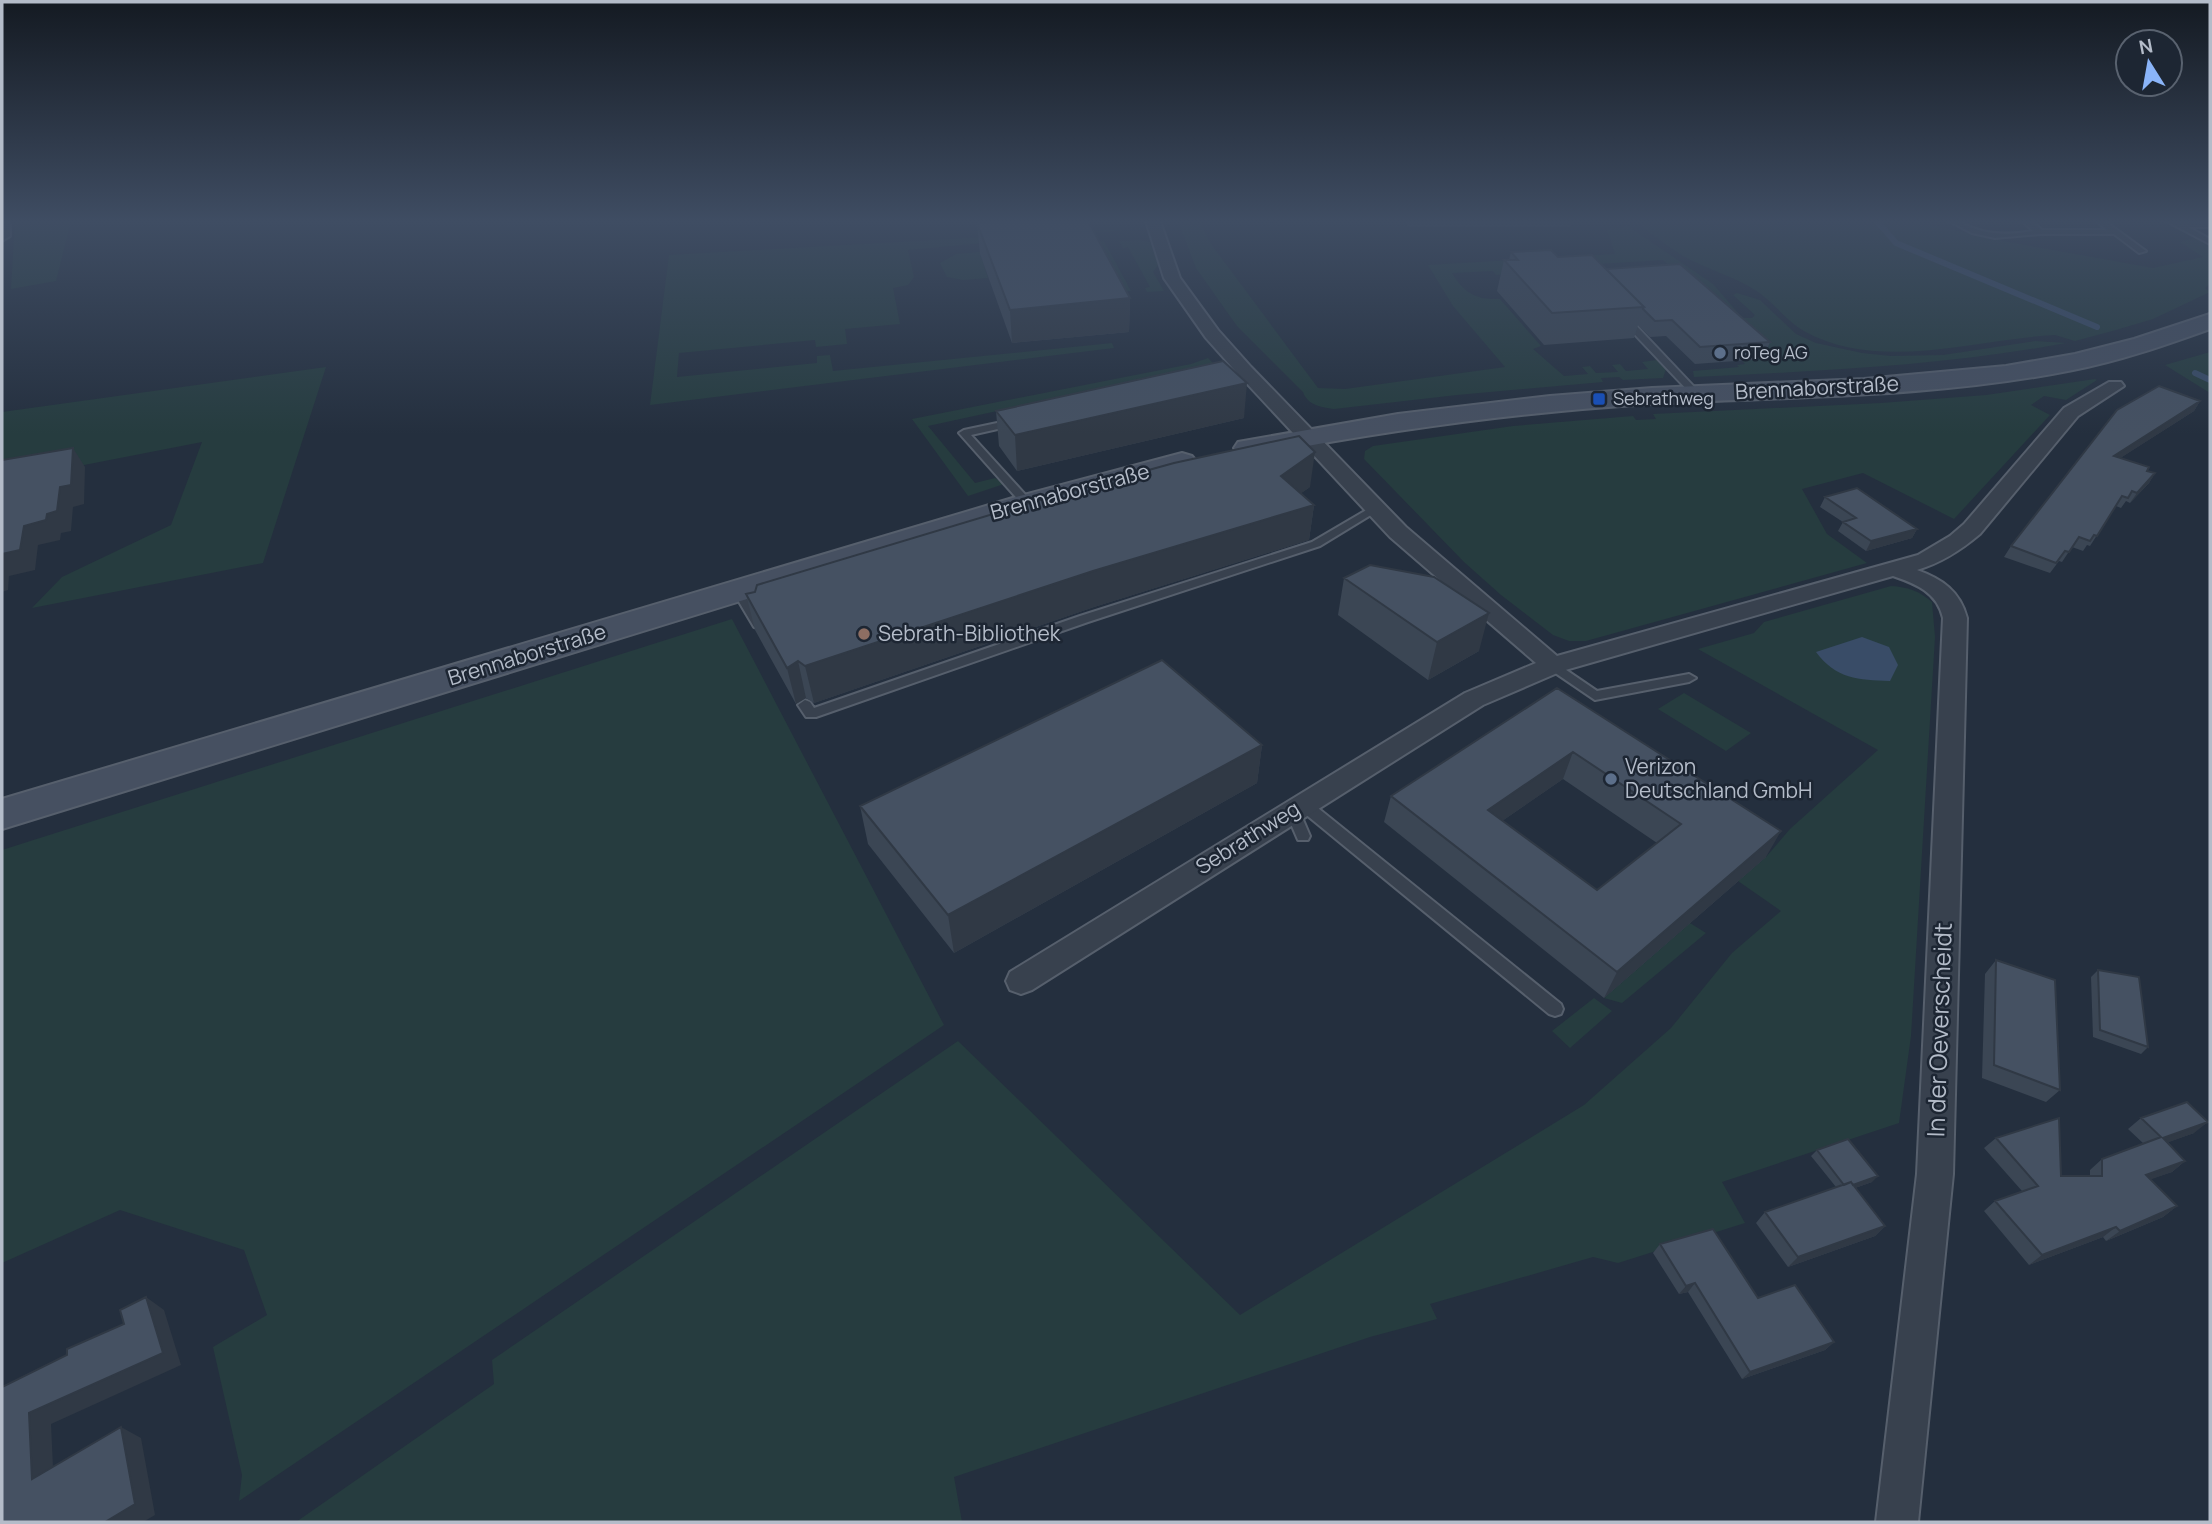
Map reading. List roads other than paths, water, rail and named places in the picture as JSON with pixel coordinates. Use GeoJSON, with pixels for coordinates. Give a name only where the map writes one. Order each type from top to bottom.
{"type":"FeatureCollection","features":[{"type":"Feature","properties":{"kind":"main road","name":"Brennaborstraße"},"geometry":{"type":"LineString","coordinates":[[2,814],[1027,503],[1220,454],[1304,437],[1503,408],[1696,394],[1930,382],[2052,367],[2132,348],[2210,321]]}},
{"type":"Feature","properties":{"kind":"street"},"geometry":{"type":"LineString","coordinates":[[1182,292],[1239,373],[1398,532],[1553,665]]}},
{"type":"Feature","properties":{"kind":"street","name":"Sebrathweg"},"geometry":{"type":"LineString","coordinates":[[1021,981],[1474,699],[1553,665],[1926,560],[1958,541],[1972,529],[2071,412],[2115,386]]}},
{"type":"Feature","properties":{"kind":"street","name":"In der Oeverscheidt"},"geometry":{"type":"LineString","coordinates":[[1896,570],[1925,580],[1946,593],[1953,604],[1955,618],[1935,1174],[1897,1522]]}},
{"type":"Feature","properties":{"kind":"lane"},"geometry":{"type":"LineString","coordinates":[[1619,313],[1696,394]]}},
{"type":"Feature","properties":{"kind":"lane"},"geometry":{"type":"LineString","coordinates":[[1027,503],[964,433],[1033,418]]}},
{"type":"Feature","properties":{"kind":"lane"},"geometry":{"type":"LineString","coordinates":[[808,710],[1316,544],[1375,509]]}},
{"type":"Feature","properties":{"kind":"lane"},"geometry":{"type":"LineString","coordinates":[[738,590],[758,624]]}},
{"type":"Feature","properties":{"kind":"lane"},"geometry":{"type":"LineString","coordinates":[[1553,665],[1595,696],[1689,678]]}},
{"type":"Feature","properties":{"kind":"lane"},"geometry":{"type":"LineString","coordinates":[[1298,807],[1303,836]]}},
{"type":"Feature","properties":{"kind":"lane"},"geometry":{"type":"LineString","coordinates":[[1298,807],[1555,1009]]}},
{"type":"Feature","properties":{"kind":"water"},"geometry":{"type":"Polygon","coordinates":[[[1862,637],[1889,647],[1898,665],[1890,681],[1868,680],[1840,673],[1831,668],[1816,652],[1862,637]]]}},
{"type":"Feature","properties":{"kind":"waterway"},"geometry":{"type":"LineString","coordinates":[[2014,292],[2097,327]]}},
{"type":"Feature","properties":{"kind":"waterway"},"geometry":{"type":"LineString","coordinates":[[2195,373],[2210,380]]}},
{"type":"Feature","properties":{"kind":"place","name":"roTeg AG"},"geometry":{"type":"Point","coordinates":[1720,353]}},
{"type":"Feature","properties":{"kind":"place","name":"Sebrathweg"},"geometry":{"type":"Point","coordinates":[1599,399]}},
{"type":"Feature","properties":{"kind":"place","name":"Sebrath-Bibliothek"},"geometry":{"type":"Point","coordinates":[864,634]}},
{"type":"Feature","properties":{"kind":"place","name":"Verizon Deutschland GmbH"},"geometry":{"type":"Point","coordinates":[1611,779]}}]}
